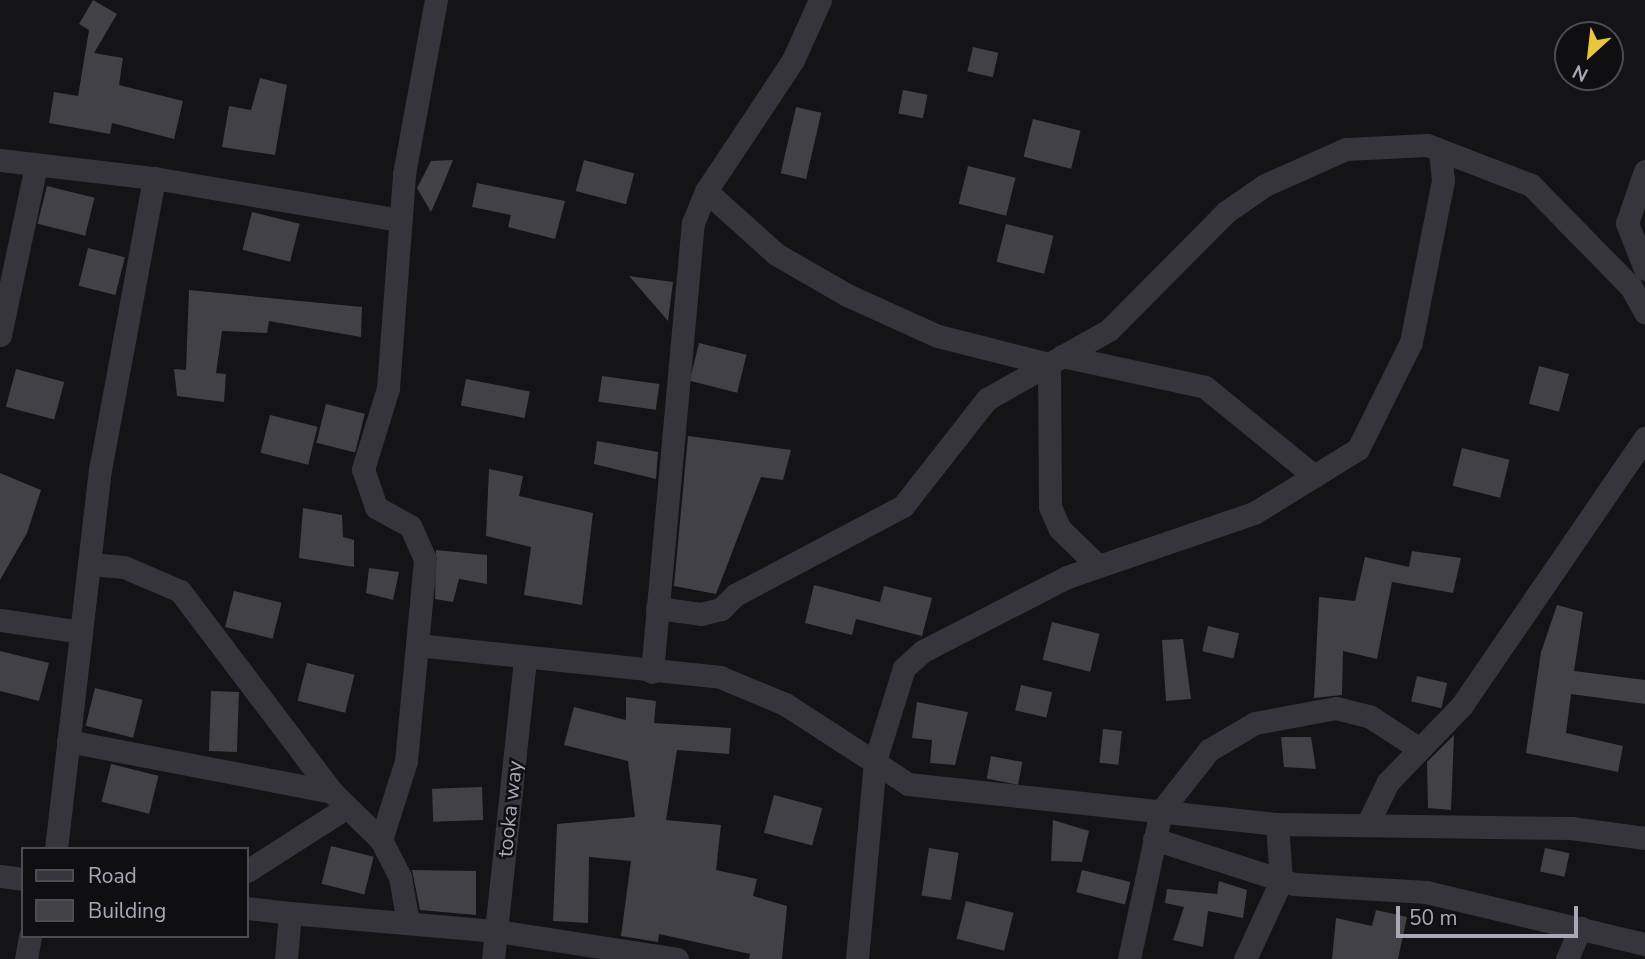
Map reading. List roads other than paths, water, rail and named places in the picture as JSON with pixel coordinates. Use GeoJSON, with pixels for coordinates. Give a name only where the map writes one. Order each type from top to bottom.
{"type":"FeatureCollection","features":[{"type":"Feature","properties":{"kind":"street"},"geometry":{"type":"LineString","coordinates":[[380,840],[406,761],[425,559],[410,526],[376,507],[363,469],[388,388],[400,220],[436,0]]}},
{"type":"Feature","properties":{"kind":"street"},"geometry":{"type":"LineString","coordinates":[[653,672],[675,371],[693,223],[706,191],[793,60],[820,0]]}},
{"type":"Feature","properties":{"kind":"street"},"geometry":{"type":"LineString","coordinates":[[657,608],[702,614],[721,609],[903,506],[976,408],[1109,330],[1217,220],[1265,186],[1346,149],[1414,143],[1531,185],[1640,281]]}},
{"type":"Feature","properties":{"kind":"street"},"geometry":{"type":"LineString","coordinates":[[857,959],[875,761],[904,668],[923,651],[1098,566],[1254,513],[1358,449],[1411,342],[1443,180],[1440,152]]}},
{"type":"Feature","properties":{"kind":"street"},"geometry":{"type":"LineString","coordinates":[[0,160],[154,178],[400,220]]}},
{"type":"Feature","properties":{"kind":"street"},"geometry":{"type":"LineString","coordinates":[[0,335],[36,166]]}},
{"type":"Feature","properties":{"kind":"street"},"geometry":{"type":"LineString","coordinates":[[1645,170],[1627,223],[1645,312]]}},
{"type":"Feature","properties":{"kind":"street"},"geometry":{"type":"LineString","coordinates":[[56,847],[89,564],[154,178]]}},
{"type":"Feature","properties":{"kind":"street"},"geometry":{"type":"LineString","coordinates":[[706,191],[776,254],[847,295],[938,336],[1205,387],[1314,476]]}},
{"type":"Feature","properties":{"kind":"street"},"geometry":{"type":"LineString","coordinates":[[1055,360],[1050,507],[1060,529],[1098,566]]}},
{"type":"Feature","properties":{"kind":"street"},"geometry":{"type":"LineString","coordinates":[[1368,823],[1388,782],[1462,705],[1645,438]]}},
{"type":"Feature","properties":{"kind":"street"},"geometry":{"type":"LineString","coordinates":[[89,564],[124,567],[180,591],[340,799],[380,840],[400,877],[408,923]]}},
{"type":"Feature","properties":{"kind":"street"},"geometry":{"type":"LineString","coordinates":[[0,620],[81,632]]}},
{"type":"Feature","properties":{"kind":"street"},"geometry":{"type":"LineString","coordinates":[[417,645],[742,684],[875,761],[908,784],[1277,824],[1368,823],[1571,828],[1645,838]]}},
{"type":"Feature","properties":{"kind":"street","name":"tooka way"},"geometry":{"type":"LineString","coordinates":[[493,959],[526,659]]}},
{"type":"Feature","properties":{"kind":"street"},"geometry":{"type":"LineString","coordinates":[[1129,959],[1161,811],[1209,750],[1255,723],[1301,710],[1336,708],[1369,716],[1418,748]]}},
{"type":"Feature","properties":{"kind":"street"},"geometry":{"type":"LineString","coordinates":[[68,741],[340,799]]}},
{"type":"Feature","properties":{"kind":"street"},"geometry":{"type":"LineString","coordinates":[[248,870],[340,799]]}},
{"type":"Feature","properties":{"kind":"street"},"geometry":{"type":"LineString","coordinates":[[1245,959],[1281,881],[1277,824]]}},
{"type":"Feature","properties":{"kind":"street"},"geometry":{"type":"LineString","coordinates":[[1154,839],[1281,881],[1426,892],[1645,944]]}},
{"type":"Feature","properties":{"kind":"street"},"geometry":{"type":"LineString","coordinates":[[0,876],[21,880]]}},
{"type":"Feature","properties":{"kind":"street"},"geometry":{"type":"LineString","coordinates":[[248,908],[496,931],[677,959]]}},
{"type":"Feature","properties":{"kind":"street"},"geometry":{"type":"LineString","coordinates":[[286,959],[289,913]]}},
{"type":"Feature","properties":{"kind":"street"},"geometry":{"type":"LineString","coordinates":[[1567,959],[1580,928]]}},
{"type":"Feature","properties":{"kind":"street"},"geometry":{"type":"LineString","coordinates":[[26,959],[30,938]]}}]}
